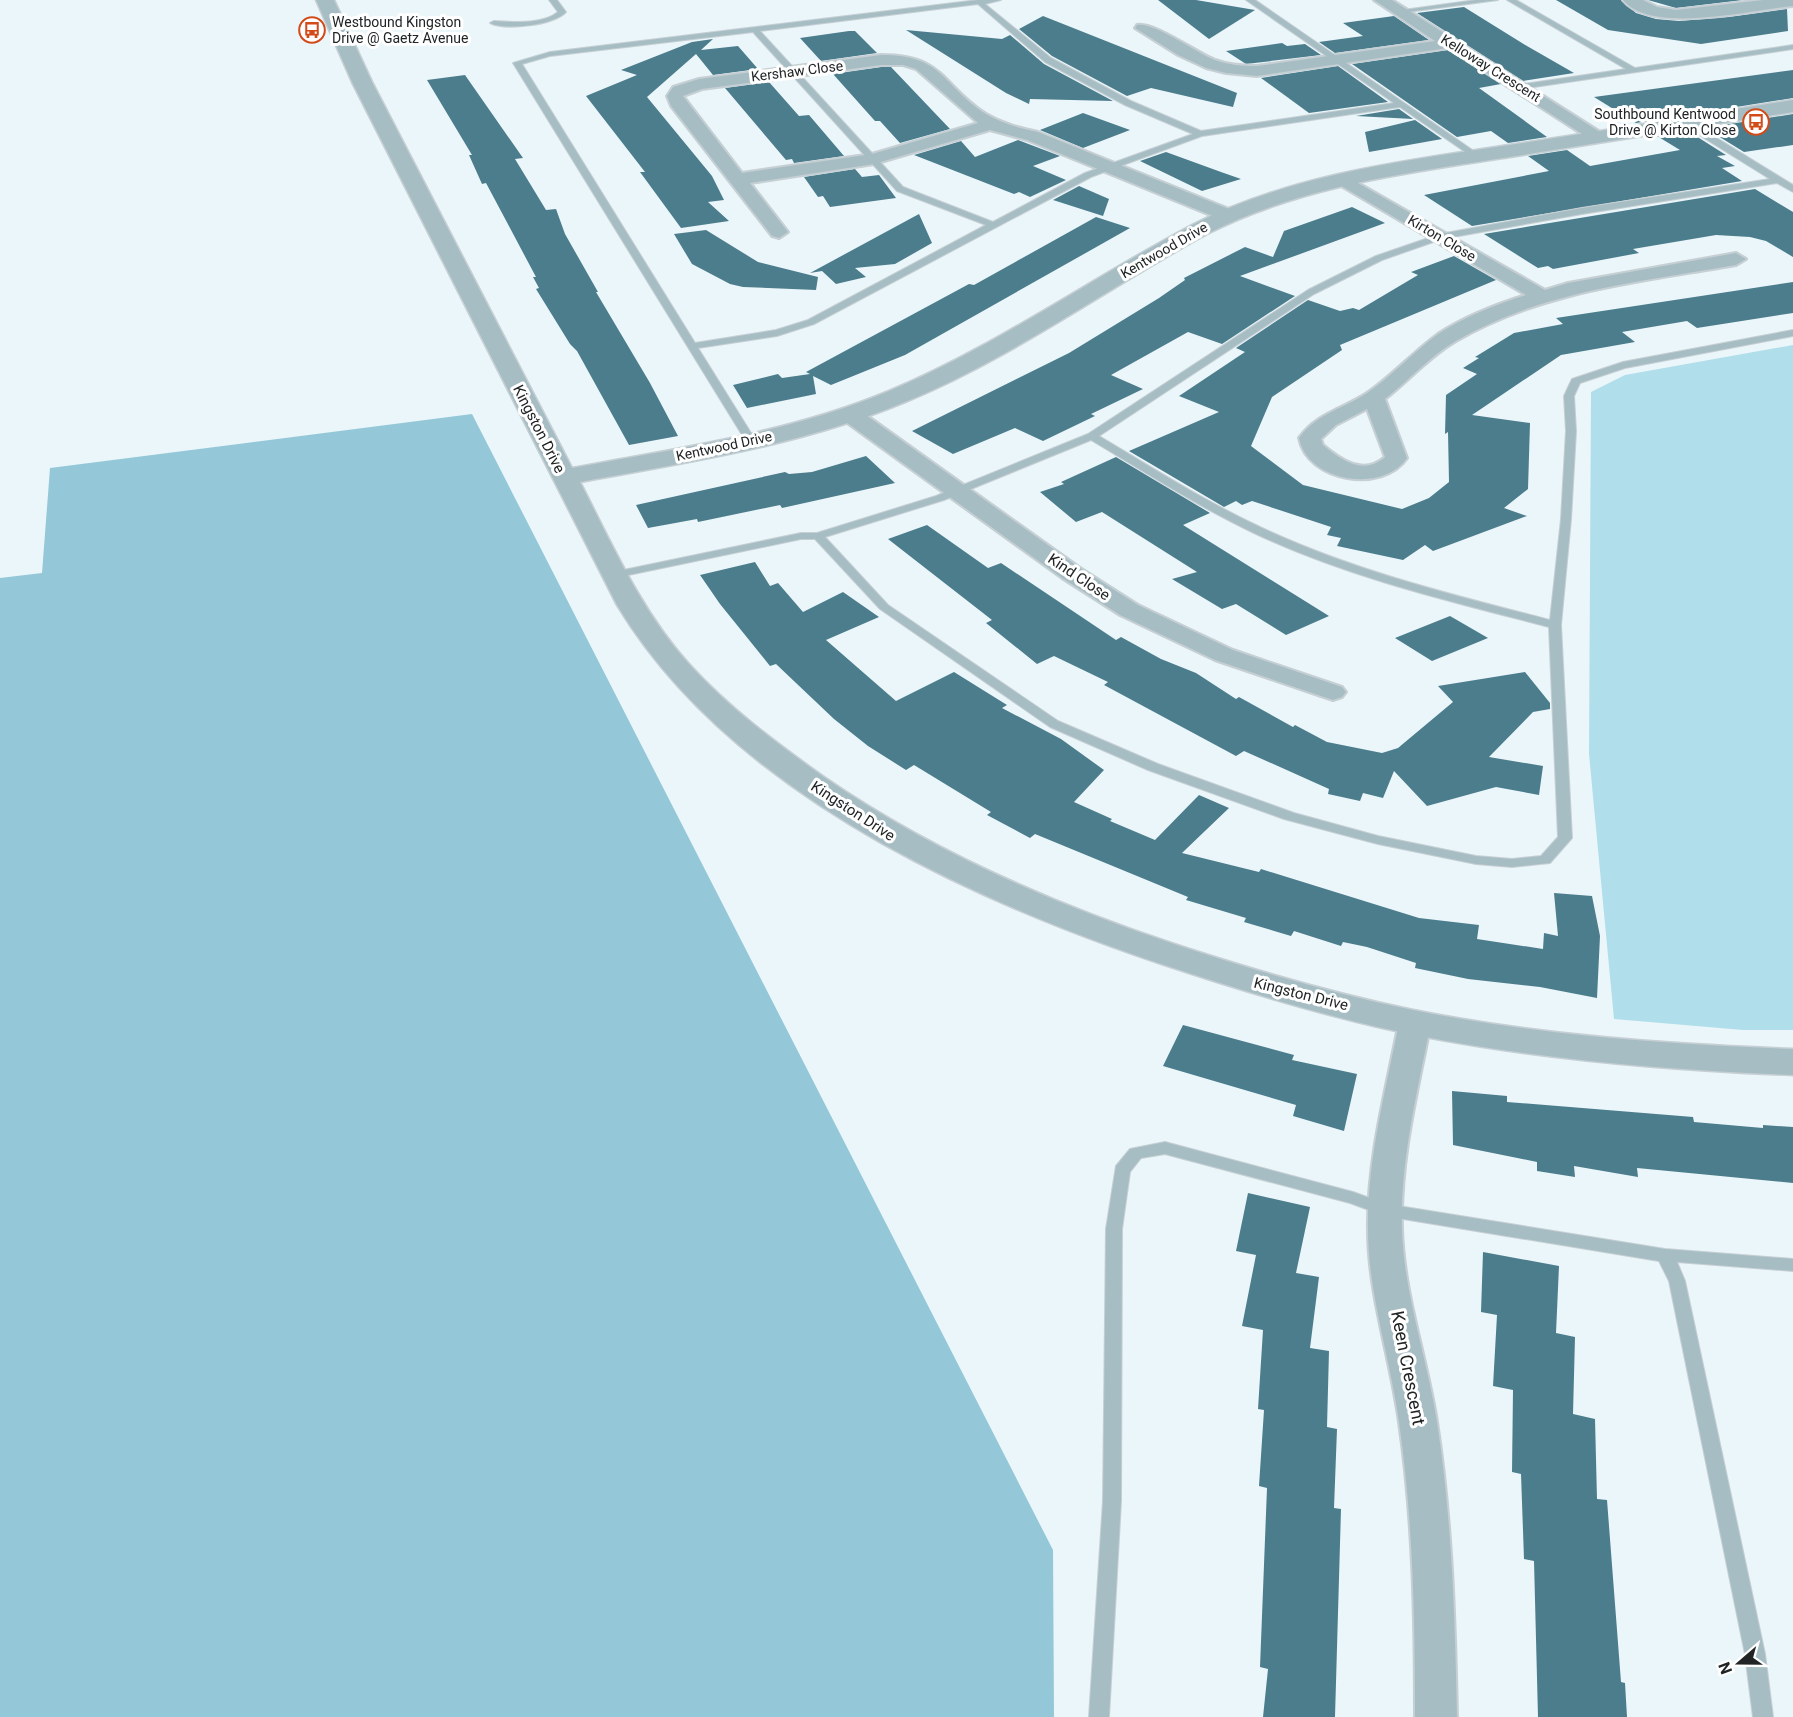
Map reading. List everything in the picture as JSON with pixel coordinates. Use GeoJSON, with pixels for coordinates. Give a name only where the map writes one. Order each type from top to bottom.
{"type":"FeatureCollection","features":[{"type":"Feature","properties":{"kind":"street","name":"Kingston Drive"},"geometry":{"type":"LineString","coordinates":[[325,0],[362,82],[614,575],[664,653],[710,702],[830,798],[896,840],[1072,923],[1247,980],[1415,1022],[1528,1041],[1634,1053],[1793,1062]]}},
{"type":"Feature","properties":{"kind":"street","name":"Kelloway Crescent"},"geometry":{"type":"LineString","coordinates":[[1382,0],[1599,137]]}},
{"type":"Feature","properties":{"kind":"street"},"geometry":{"type":"LineString","coordinates":[[1631,0],[1653,11],[1676,15],[1793,1]]}},
{"type":"Feature","properties":{"kind":"street"},"geometry":{"type":"LineString","coordinates":[[1143,28],[1224,70],[1257,71],[1452,43]]}},
{"type":"Feature","properties":{"kind":"street","name":"Kershaw Close"},"geometry":{"type":"LineString","coordinates":[[737,179],[675,96],[679,91],[699,84],[881,60],[914,62],[922,66],[968,109],[998,127],[1014,144],[1088,175],[1218,220]]}},
{"type":"Feature","properties":{"kind":"street","name":"Kentwood Drive"},"geometry":{"type":"LineString","coordinates":[[564,477],[751,441],[851,415],[907,393],[978,358],[1218,220],[1269,201],[1344,180],[1477,156],[1793,106]]}},
{"type":"Feature","properties":{"kind":"street"},"geometry":{"type":"LineString","coordinates":[[737,179],[874,159],[998,127]]}},
{"type":"Feature","properties":{"kind":"street","name":"Kershaw Close"},"geometry":{"type":"LineString","coordinates":[[998,127],[1032,135],[1109,167],[1218,220]]}},
{"type":"Feature","properties":{"kind":"street"},"geometry":{"type":"LineString","coordinates":[[737,179],[779,232]]}},
{"type":"Feature","properties":{"kind":"street","name":"Kirton Close"},"geometry":{"type":"LineString","coordinates":[[1344,180],[1540,296]]}},
{"type":"Feature","properties":{"kind":"street"},"geometry":{"type":"LineString","coordinates":[[1374,398],[1423,355],[1453,334],[1490,315],[1540,296],[1736,260]]}},
{"type":"Feature","properties":{"kind":"street","name":"Kind Close"},"geometry":{"type":"LineString","coordinates":[[851,415],[1071,573],[1129,610],[1224,655],[1333,692]]}},
{"type":"Feature","properties":{"kind":"street","name":"Keen Crescent"},"geometry":{"type":"LineString","coordinates":[[1415,1022],[1389,1154],[1385,1210],[1387,1259],[1418,1421],[1430,1531],[1436,1717]]}},
{"type":"Feature","properties":{"kind":"lane"},"geometry":{"type":"LineString","coordinates":[[494,23],[508,25],[555,19],[562,15],[553,0]]}},
{"type":"Feature","properties":{"kind":"lane"},"geometry":{"type":"LineString","coordinates":[[751,441],[517,63],[550,54],[997,0]]}},
{"type":"Feature","properties":{"kind":"lane"},"geometry":{"type":"LineString","coordinates":[[1250,0],[1477,156]]}},
{"type":"Feature","properties":{"kind":"lane"},"geometry":{"type":"LineString","coordinates":[[1400,11],[1494,0]]}},
{"type":"Feature","properties":{"kind":"lane"},"geometry":{"type":"LineString","coordinates":[[1511,0],[1633,70]]}},
{"type":"Feature","properties":{"kind":"lane"},"geometry":{"type":"LineString","coordinates":[[979,2],[1048,60],[1128,103],[1200,134]]}},
{"type":"Feature","properties":{"kind":"lane"},"geometry":{"type":"LineString","coordinates":[[755,30],[900,189],[993,225]]}},
{"type":"Feature","properties":{"kind":"lane"},"geometry":{"type":"LineString","coordinates":[[1521,87],[1793,47]]}},
{"type":"Feature","properties":{"kind":"lane"},"geometry":{"type":"LineString","coordinates":[[692,346],[777,333],[803,325],[1088,175],[1200,134],[1401,104]]}},
{"type":"Feature","properties":{"kind":"lane"},"geometry":{"type":"LineString","coordinates":[[1686,123],[1793,189]]}},
{"type":"Feature","properties":{"kind":"lane"},"geometry":{"type":"LineString","coordinates":[[614,575],[801,536],[818,536],[957,491],[1092,436],[1311,292],[1379,258],[1440,237],[1582,211],[1778,180]]}},
{"type":"Feature","properties":{"kind":"lane"},"geometry":{"type":"LineString","coordinates":[[818,536],[884,607],[1054,724],[1153,767],[1289,816],[1378,840],[1476,860],[1512,863],[1545,860],[1565,838],[1555,625],[1567,507],[1571,431],[1569,396],[1576,381],[1623,365],[1793,333]]}},
{"type":"Feature","properties":{"kind":"lane"},"geometry":{"type":"LineString","coordinates":[[1092,436],[1201,502],[1283,542],[1403,585],[1555,625]]}},
{"type":"Feature","properties":{"kind":"lane"},"geometry":{"type":"LineString","coordinates":[[1099,1717],[1112,1501],[1114,1230],[1122,1170],[1136,1153],[1165,1148],[1353,1198],[1385,1210],[1665,1255],[1793,1265]]}},
{"type":"Feature","properties":{"kind":"lane"},"geometry":{"type":"LineString","coordinates":[[1665,1255],[1677,1281],[1755,1654],[1763,1717]]}},
{"type":"Feature","properties":{"kind":"shaded area"},"geometry":{"type":"Polygon","coordinates":[[[1793,345],[1793,1030],[1743,1030],[1614,1019],[1589,754],[1591,392],[1625,375],[1793,345]]]}},
{"type":"Feature","properties":{"kind":"shaded area"},"geometry":{"type":"Polygon","coordinates":[[[472,414],[1053,1550],[1054,1717],[0,1717],[0,578],[42,573],[50,468],[472,414]]]}},
{"type":"Feature","properties":{"kind":"building"},"geometry":{"type":"Polygon","coordinates":[[[1158,0],[1196,0],[1255,10],[1209,39],[1158,0]]]}},
{"type":"Feature","properties":{"kind":"building"},"geometry":{"type":"Polygon","coordinates":[[[1556,0],[1621,0],[1636,13],[1656,19],[1679,21],[1787,9],[1788,31],[1701,44],[1608,30],[1556,0]]]}},
{"type":"Feature","properties":{"kind":"building"},"geometry":{"type":"Polygon","coordinates":[[[1648,0],[1743,0],[1676,8],[1648,0]]]}},
{"type":"Feature","properties":{"kind":"building"},"geometry":{"type":"Polygon","coordinates":[[[1464,7],[1574,73],[1523,81],[1417,13],[1464,7]]]}},
{"type":"Feature","properties":{"kind":"building"},"geometry":{"type":"Polygon","coordinates":[[[1043,16],[1237,93],[1233,107],[1151,88],[1127,96],[1052,56],[1019,29],[1043,16]]]}},
{"type":"Feature","properties":{"kind":"building"},"geometry":{"type":"Polygon","coordinates":[[[1394,16],[1429,40],[1335,53],[1319,42],[1363,36],[1343,23],[1394,16]]]}},
{"type":"Feature","properties":{"kind":"building"},"geometry":{"type":"Polygon","coordinates":[[[906,30],[1002,39],[1010,35],[1044,64],[1113,101],[1030,99],[1029,104],[1006,93],[906,30]]]}},
{"type":"Feature","properties":{"kind":"building"},"geometry":{"type":"Polygon","coordinates":[[[855,31],[877,53],[821,61],[800,38],[855,31]]]}},
{"type":"Feature","properties":{"kind":"building"},"geometry":{"type":"Polygon","coordinates":[[[713,39],[701,50],[738,46],[758,69],[713,75],[696,54],[647,97],[712,176],[724,200],[708,202],[729,221],[681,228],[640,172],[645,172],[586,96],[637,75],[621,70],[692,42],[713,39]]]}},
{"type":"Feature","properties":{"kind":"building"},"geometry":{"type":"Polygon","coordinates":[[[1282,43],[1287,46],[1305,44],[1321,55],[1246,64],[1226,51],[1282,43]]]}},
{"type":"Feature","properties":{"kind":"building"},"geometry":{"type":"Polygon","coordinates":[[[1448,50],[1501,84],[1479,88],[1547,137],[1508,143],[1491,131],[1457,137],[1352,64],[1448,50]]]}},
{"type":"Feature","properties":{"kind":"building"},"geometry":{"type":"Polygon","coordinates":[[[1338,66],[1388,102],[1309,113],[1261,78],[1338,66]]]}},
{"type":"Feature","properties":{"kind":"building"},"geometry":{"type":"Polygon","coordinates":[[[891,67],[950,129],[900,143],[880,121],[875,121],[833,74],[891,67]]]}},
{"type":"Feature","properties":{"kind":"building"},"geometry":{"type":"Polygon","coordinates":[[[1793,70],[1793,98],[1636,123],[1594,97],[1793,70]]]}},
{"type":"Feature","properties":{"kind":"building"},"geometry":{"type":"Polygon","coordinates":[[[465,75],[523,158],[515,159],[546,210],[556,209],[565,234],[598,292],[596,292],[650,383],[678,436],[629,445],[577,351],[570,344],[536,289],[539,288],[533,277],[536,277],[486,183],[482,184],[469,155],[472,155],[427,80],[465,75]]]}},
{"type":"Feature","properties":{"kind":"building"},"geometry":{"type":"Polygon","coordinates":[[[769,82],[799,116],[809,115],[844,156],[794,163],[792,159],[786,160],[725,88],[769,82]]]}},
{"type":"Feature","properties":{"kind":"building"},"geometry":{"type":"Polygon","coordinates":[[[1399,109],[1413,119],[1356,116],[1399,109]]]}},
{"type":"Feature","properties":{"kind":"building"},"geometry":{"type":"Polygon","coordinates":[[[1083,113],[1130,130],[1083,148],[1040,130],[1083,113]]]}},
{"type":"Feature","properties":{"kind":"building"},"geometry":{"type":"Polygon","coordinates":[[[1793,114],[1793,145],[1744,152],[1705,128],[1793,114]]]}},
{"type":"Feature","properties":{"kind":"building"},"geometry":{"type":"Polygon","coordinates":[[[1415,120],[1442,139],[1369,152],[1365,132],[1415,120]]]}},
{"type":"Feature","properties":{"kind":"building"},"geometry":{"type":"Polygon","coordinates":[[[1688,131],[1726,155],[1717,156],[1735,166],[1722,168],[1742,181],[1472,226],[1424,195],[1549,171],[1528,156],[1567,150],[1590,166],[1680,150],[1657,136],[1688,131]]]}},
{"type":"Feature","properties":{"kind":"building"},"geometry":{"type":"Polygon","coordinates":[[[1018,140],[1060,156],[1033,166],[1066,180],[1030,197],[1019,192],[1014,194],[914,155],[961,141],[975,157],[1018,140]]]}},
{"type":"Feature","properties":{"kind":"building"},"geometry":{"type":"Polygon","coordinates":[[[1166,152],[1241,179],[1202,191],[1140,161],[1166,152]]]}},
{"type":"Feature","properties":{"kind":"building"},"geometry":{"type":"Polygon","coordinates":[[[855,169],[862,177],[879,175],[896,198],[830,207],[823,196],[818,197],[804,177],[855,169]]]}},
{"type":"Feature","properties":{"kind":"building"},"geometry":{"type":"Polygon","coordinates":[[[1079,186],[1109,199],[1103,216],[1053,200],[1079,186]]]}},
{"type":"Feature","properties":{"kind":"building"},"geometry":{"type":"Polygon","coordinates":[[[1755,189],[1793,212],[1793,257],[1766,241],[1750,237],[1716,235],[1633,249],[1639,253],[1553,269],[1548,266],[1538,268],[1484,234],[1755,189]]]}},
{"type":"Feature","properties":{"kind":"building"},"geometry":{"type":"Polygon","coordinates":[[[1352,207],[1385,223],[1240,276],[1295,296],[1222,344],[1188,332],[1111,375],[1143,389],[1091,414],[1095,416],[1043,441],[1015,428],[953,454],[912,431],[1069,353],[1159,298],[1185,280],[1184,278],[1245,247],[1273,257],[1284,231],[1352,207]]]}},
{"type":"Feature","properties":{"kind":"building"},"geometry":{"type":"Polygon","coordinates":[[[919,214],[932,243],[895,264],[855,268],[866,277],[836,284],[822,271],[810,273],[919,214]]]}},
{"type":"Feature","properties":{"kind":"building"},"geometry":{"type":"Polygon","coordinates":[[[1096,217],[1130,228],[905,355],[831,385],[813,376],[816,394],[747,408],[733,385],[778,374],[782,378],[810,374],[806,372],[969,284],[974,285],[1096,217]]]}},
{"type":"Feature","properties":{"kind":"building"},"geometry":{"type":"Polygon","coordinates":[[[706,230],[758,262],[818,277],[816,290],[743,287],[730,284],[692,264],[674,234],[706,230]]]}},
{"type":"Feature","properties":{"kind":"building"},"geometry":{"type":"Polygon","coordinates":[[[1454,256],[1496,280],[1340,345],[1342,350],[1272,397],[1251,446],[1303,485],[1402,509],[1429,498],[1449,482],[1448,432],[1445,434],[1446,395],[1477,374],[1463,368],[1479,358],[1475,357],[1514,333],[1563,324],[1556,318],[1793,282],[1793,313],[1697,328],[1687,321],[1622,332],[1635,342],[1561,355],[1472,415],[1530,423],[1528,489],[1504,508],[1527,516],[1433,551],[1425,545],[1403,560],[1337,546],[1341,538],[1327,535],[1331,527],[1252,501],[1242,505],[1236,501],[1224,507],[1129,451],[1219,412],[1179,396],[1245,352],[1236,348],[1308,300],[1340,311],[1353,308],[1359,310],[1418,275],[1411,272],[1454,256]]]}},
{"type":"Feature","properties":{"kind":"building"},"geometry":{"type":"Polygon","coordinates":[[[866,456],[895,483],[782,508],[780,505],[698,522],[697,519],[648,528],[636,505],[785,472],[789,474],[812,472],[866,456]]]}},
{"type":"Feature","properties":{"kind":"building"},"geometry":{"type":"Polygon","coordinates":[[[1116,457],[1210,513],[1183,525],[1329,616],[1286,635],[1236,604],[1222,609],[1172,579],[1197,572],[1102,512],[1076,522],[1040,492],[1064,484],[1061,482],[1116,457]]]}},
{"type":"Feature","properties":{"kind":"building"},"geometry":{"type":"Polygon","coordinates":[[[927,525],[988,568],[1001,563],[1116,640],[1121,637],[1161,659],[1196,673],[1236,699],[1239,697],[1293,727],[1295,725],[1327,742],[1382,753],[1398,748],[1453,702],[1438,686],[1525,672],[1550,703],[1550,709],[1533,712],[1489,757],[1543,766],[1539,795],[1496,787],[1427,806],[1394,771],[1383,798],[1363,793],[1360,801],[1328,794],[1329,789],[1244,751],[1236,756],[1104,685],[1108,682],[1054,656],[1037,664],[986,623],[992,620],[888,539],[927,525]]]}},
{"type":"Feature","properties":{"kind":"building"},"geometry":{"type":"Polygon","coordinates":[[[755,562],[770,586],[778,583],[803,612],[843,592],[879,617],[826,640],[896,701],[954,672],[1007,705],[1002,708],[1061,739],[1104,770],[1074,802],[1112,819],[1110,821],[1155,840],[1199,795],[1229,808],[1182,853],[1259,872],[1261,869],[1419,918],[1479,925],[1477,939],[1543,949],[1544,933],[1558,936],[1554,893],[1592,896],[1600,936],[1597,998],[1540,987],[1468,979],[1415,968],[1416,963],[1367,947],[1343,942],[1341,946],[1294,931],[1291,936],[1244,922],[1246,918],[1186,900],[1188,897],[1035,834],[1030,838],[987,815],[991,812],[914,765],[906,770],[868,746],[834,719],[776,664],[770,666],[720,604],[700,575],[755,562]]]}},
{"type":"Feature","properties":{"kind":"building"},"geometry":{"type":"Polygon","coordinates":[[[1450,616],[1488,638],[1432,661],[1395,638],[1450,616]]]}},
{"type":"Feature","properties":{"kind":"building"},"geometry":{"type":"Polygon","coordinates":[[[1183,1025],[1294,1055],[1292,1060],[1357,1074],[1344,1131],[1293,1116],[1296,1105],[1163,1066],[1183,1025]]]}},
{"type":"Feature","properties":{"kind":"building"},"geometry":{"type":"Polygon","coordinates":[[[1452,1091],[1507,1096],[1507,1102],[1693,1117],[1694,1122],[1763,1128],[1763,1125],[1793,1127],[1793,1183],[1637,1168],[1638,1177],[1574,1166],[1575,1177],[1537,1171],[1537,1162],[1453,1145],[1452,1091]]]}},
{"type":"Feature","properties":{"kind":"building"},"geometry":{"type":"Polygon","coordinates":[[[1248,1193],[1310,1207],[1296,1273],[1319,1277],[1310,1348],[1329,1351],[1327,1427],[1337,1429],[1334,1508],[1341,1509],[1335,1717],[1263,1717],[1268,1669],[1260,1667],[1267,1488],[1259,1486],[1264,1410],[1258,1409],[1263,1330],[1242,1326],[1256,1255],[1236,1251],[1248,1193]]]}},
{"type":"Feature","properties":{"kind":"building"},"geometry":{"type":"Polygon","coordinates":[[[1483,1252],[1559,1266],[1556,1333],[1575,1337],[1573,1414],[1595,1419],[1597,1499],[1607,1500],[1621,1682],[1625,1683],[1627,1717],[1538,1717],[1534,1561],[1524,1559],[1521,1474],[1512,1472],[1513,1390],[1493,1386],[1497,1315],[1481,1312],[1483,1252]]]}},
{"type":"Feature","properties":{"kind":"place","name":"Westbound Kingston Drive @ Gaetz Avenue"},"geometry":{"type":"Point","coordinates":[312,30]}},
{"type":"Feature","properties":{"kind":"place","name":"Southbound Kentwood Drive @ Kirton Close"},"geometry":{"type":"Point","coordinates":[1756,122]}}]}
